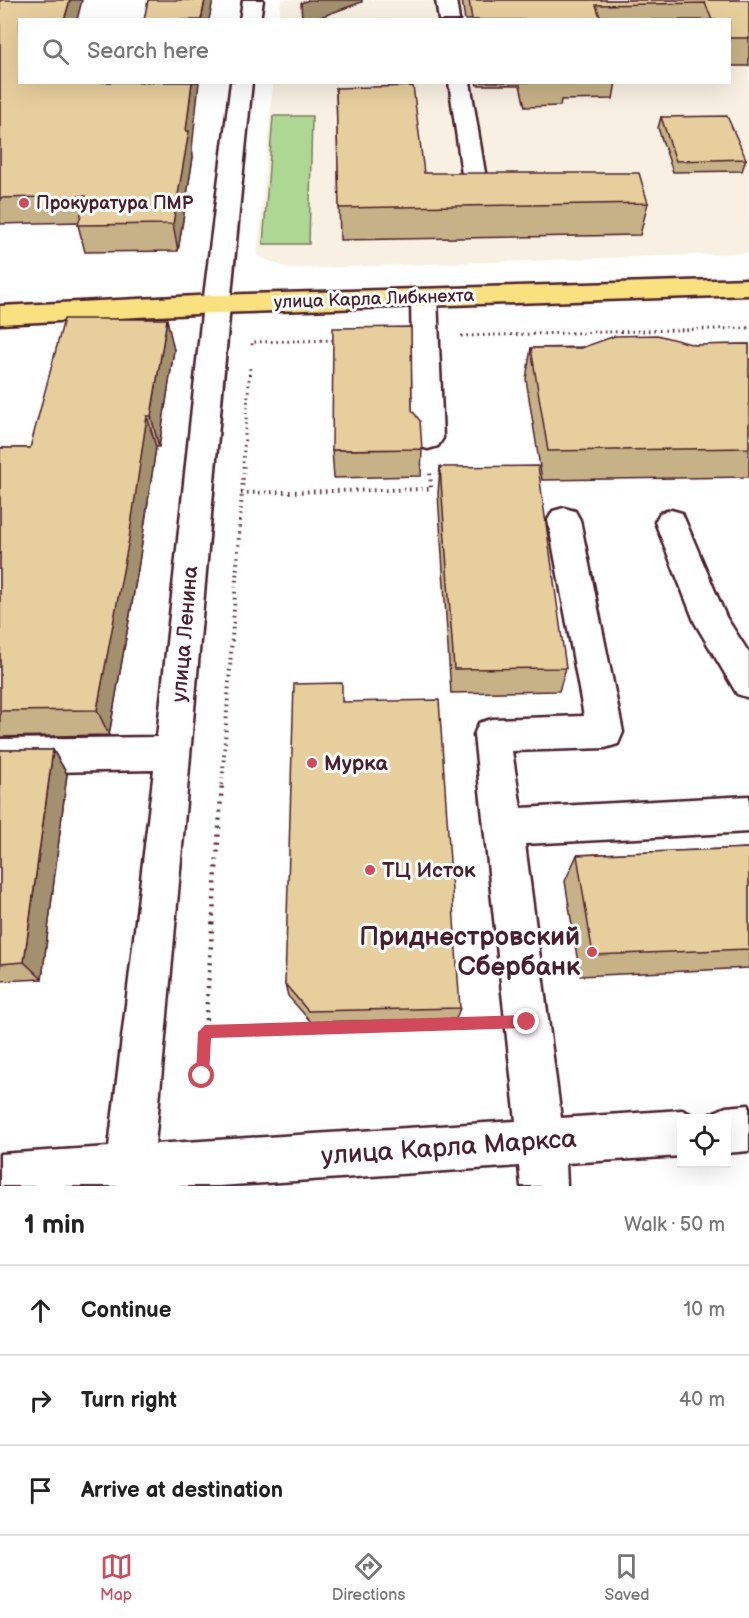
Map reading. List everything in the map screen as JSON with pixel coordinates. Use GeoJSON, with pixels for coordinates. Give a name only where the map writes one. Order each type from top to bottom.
{"type":"FeatureCollection","features":[{"type":"Feature","properties":{"kind":"main road","name":"улица Карла Либкнехта"},"geometry":{"type":"LineString","coordinates":[[0,315],[216,304],[749,287]]}},
{"type":"Feature","properties":{"kind":"street"},"geometry":{"type":"LineString","coordinates":[[250,18],[253,0]]}},
{"type":"Feature","properties":{"kind":"street"},"geometry":{"type":"LineString","coordinates":[[446,0],[449,18]]}},
{"type":"Feature","properties":{"kind":"street","name":"улица Ленина"},"geometry":{"type":"LineString","coordinates":[[129,1177],[174,753],[216,304],[242,84]]}},
{"type":"Feature","properties":{"kind":"street"},"geometry":{"type":"LineString","coordinates":[[459,84],[476,188],[493,195],[528,195]]}},
{"type":"Feature","properties":{"kind":"street"},"geometry":{"type":"LineString","coordinates":[[424,297],[428,438]]}},
{"type":"Feature","properties":{"kind":"street"},"geometry":{"type":"LineString","coordinates":[[544,1186],[541,1142],[492,735],[605,732],[564,520]]}},
{"type":"Feature","properties":{"kind":"street"},"geometry":{"type":"LineString","coordinates":[[671,522],[712,623],[749,683]]}},
{"type":"Feature","properties":{"kind":"street"},"geometry":{"type":"LineString","coordinates":[[0,756],[174,753]]}},
{"type":"Feature","properties":{"kind":"street"},"geometry":{"type":"LineString","coordinates":[[504,827],[749,814]]}},
{"type":"Feature","properties":{"kind":"street"},"geometry":{"type":"LineString","coordinates":[[731,1130],[749,1128]]}},
{"type":"Feature","properties":{"kind":"street","name":"улица Карла Маркса"},"geometry":{"type":"LineString","coordinates":[[0,1177],[129,1177],[541,1142],[677,1133]]}},
{"type":"Feature","properties":{"kind":"path"},"geometry":{"type":"LineString","coordinates":[[425,337],[749,328]]}},
{"type":"Feature","properties":{"kind":"path"},"geometry":{"type":"LineString","coordinates":[[251,353],[252,342],[344,339]]}},
{"type":"Feature","properties":{"kind":"path"},"geometry":{"type":"LineString","coordinates":[[202,1076],[250,365]]}},
{"type":"Feature","properties":{"kind":"path"},"geometry":{"type":"LineString","coordinates":[[241,493],[431,489],[428,438]]}},
{"type":"Feature","properties":{"kind":"path"},"geometry":{"type":"LineString","coordinates":[[205,1032],[527,1022]]}},
{"type":"Feature","properties":{"kind":"shaded area"},"geometry":{"type":"Polygon","coordinates":[[[281,0],[749,0],[749,253],[289,269],[257,256],[273,84],[731,84],[731,18],[279,18],[281,0]]]}},
{"type":"Feature","properties":{"kind":"green space"},"geometry":{"type":"Polygon","coordinates":[[[273,116],[312,116],[309,244],[263,244],[273,116]]]}},
{"type":"Feature","properties":{"kind":"building"},"geometry":{"type":"Polygon","coordinates":[[[0,0],[70,0],[65,18],[18,18],[18,84],[192,84],[186,131],[189,131],[173,224],[78,225],[86,196],[0,198],[0,0]]]}},
{"type":"Feature","properties":{"kind":"building"},"geometry":{"type":"Polygon","coordinates":[[[148,0],[205,0],[201,18],[144,18],[148,0]]]}},
{"type":"Feature","properties":{"kind":"building"},"geometry":{"type":"Polygon","coordinates":[[[469,0],[749,0],[749,38],[731,38],[731,18],[711,18],[705,3],[596,5],[600,18],[472,18],[469,0]]]}},
{"type":"Feature","properties":{"kind":"building"},"geometry":{"type":"Polygon","coordinates":[[[413,86],[424,173],[639,173],[648,203],[339,208],[336,88],[413,86]]]}},
{"type":"Feature","properties":{"kind":"building"},"geometry":{"type":"Polygon","coordinates":[[[727,116],[746,159],[676,161],[661,117],[727,116]]]}},
{"type":"Feature","properties":{"kind":"building"},"geometry":{"type":"Polygon","coordinates":[[[64,319],[167,319],[151,416],[147,416],[129,539],[97,710],[0,711],[0,448],[30,448],[64,319]]]}},
{"type":"Feature","properties":{"kind":"building"},"geometry":{"type":"Polygon","coordinates":[[[411,327],[412,410],[420,421],[422,449],[332,450],[333,328],[411,327]]]}},
{"type":"Feature","properties":{"kind":"building"},"geometry":{"type":"Polygon","coordinates":[[[657,335],[695,345],[749,344],[749,448],[548,451],[531,348],[581,348],[615,336],[657,335]]]}},
{"type":"Feature","properties":{"kind":"building"},"geometry":{"type":"Polygon","coordinates":[[[538,466],[566,668],[454,669],[440,467],[538,466]]]}},
{"type":"Feature","properties":{"kind":"building"},"geometry":{"type":"Polygon","coordinates":[[[342,683],[342,702],[439,700],[460,1008],[308,1011],[285,984],[294,684],[342,683]]]}},
{"type":"Feature","properties":{"kind":"building"},"geometry":{"type":"Polygon","coordinates":[[[0,750],[53,750],[24,962],[0,964],[0,750]]]}},
{"type":"Feature","properties":{"kind":"building"},"geometry":{"type":"Polygon","coordinates":[[[749,848],[749,949],[593,955],[577,855],[749,848]]]}},
{"type":"Feature","properties":{"kind":"place","name":"Прокуратура ПМР"},"geometry":{"type":"Point","coordinates":[24,203]}},
{"type":"Feature","properties":{"kind":"place","name":"Мурка"},"geometry":{"type":"Point","coordinates":[312,763]}},
{"type":"Feature","properties":{"kind":"place","name":"ТЦ Исток"},"geometry":{"type":"Point","coordinates":[370,870]}},
{"type":"Feature","properties":{"kind":"place","name":"Приднестровский Сбербанк"},"geometry":{"type":"Point","coordinates":[592,952]}},
{"type":"Feature","properties":{"kind":"route"},"geometry":{"type":"LineString","coordinates":[[202,1076],[205,1032],[527,1022]]}}]}
